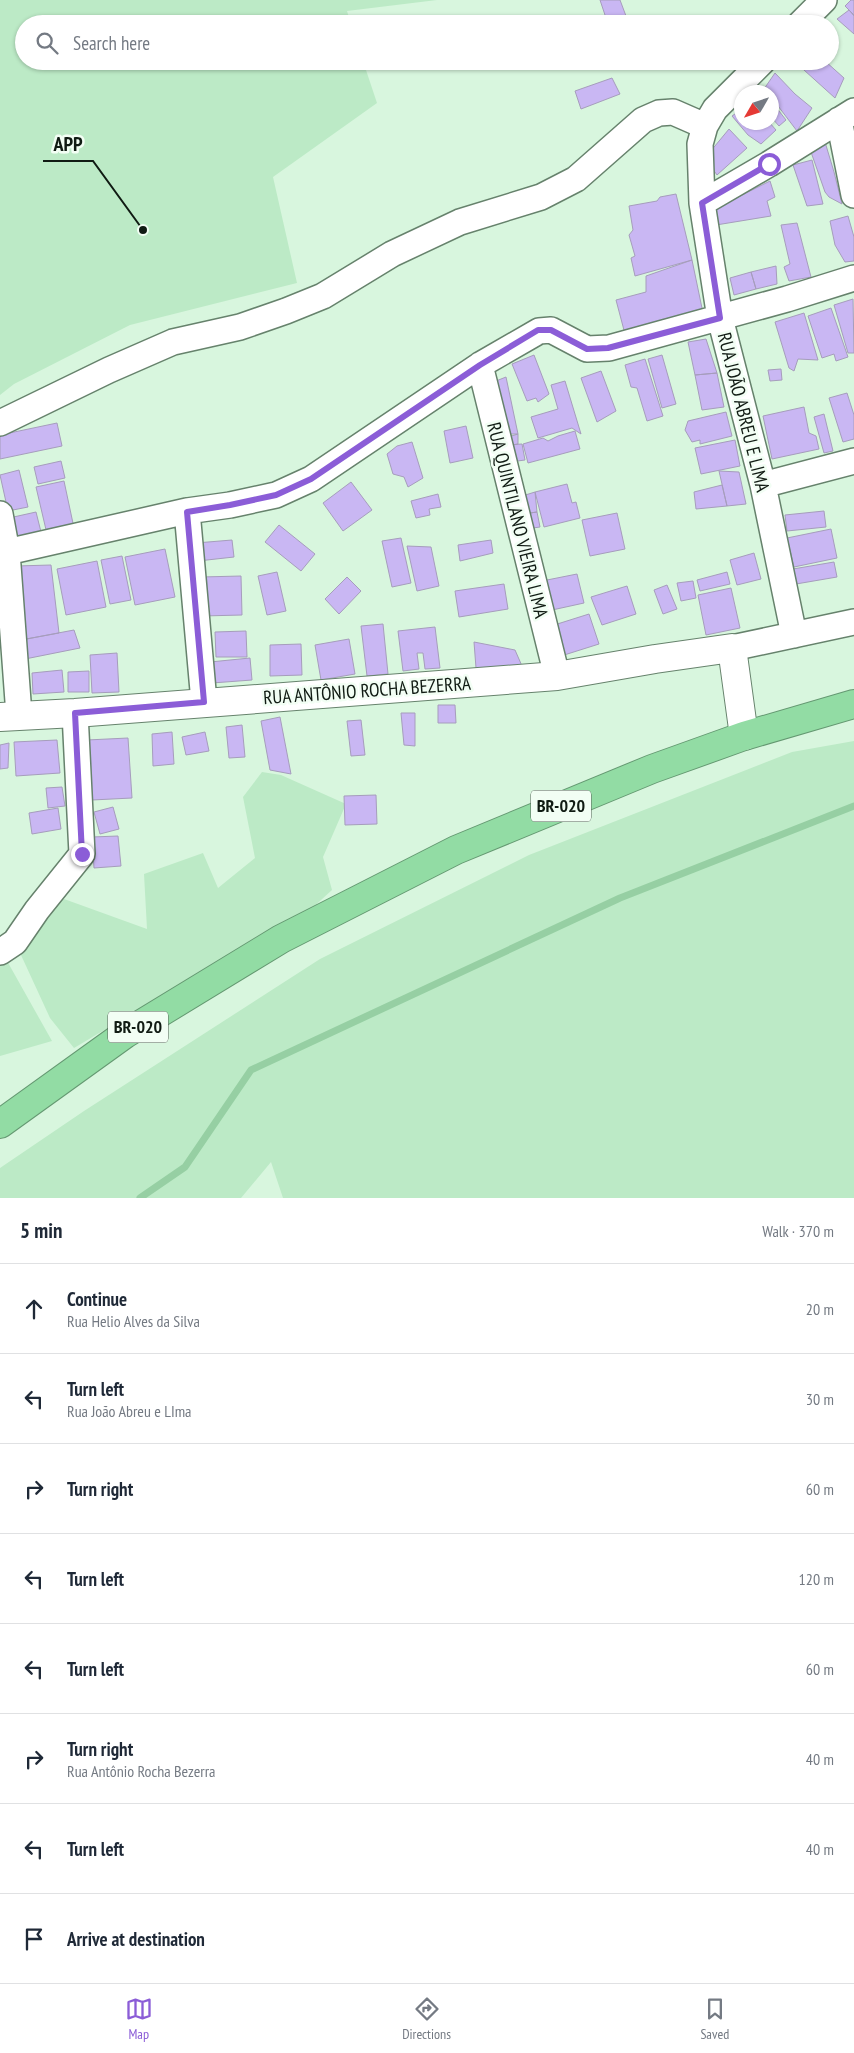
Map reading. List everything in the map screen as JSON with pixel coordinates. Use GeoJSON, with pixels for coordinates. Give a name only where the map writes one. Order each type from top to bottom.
{"type":"FeatureCollection","features":[{"type":"Feature","properties":{"kind":"highway","name":"BR-020"},"geometry":{"type":"LineString","coordinates":[[0,1124],[125,1034],[281,939],[456,850],[652,769],[744,736],[854,704]]}},
{"type":"Feature","properties":{"kind":"street"},"geometry":{"type":"LineString","coordinates":[[809,15],[824,0]]}},
{"type":"Feature","properties":{"kind":"street","name":"RUA JOÃO ABREU E LIMA"},"geometry":{"type":"LineString","coordinates":[[754,70],[715,109],[705,126],[700,144],[702,203],[720,318],[763,485],[794,635]]}},
{"type":"Feature","properties":{"kind":"street"},"geometry":{"type":"LineString","coordinates":[[0,423],[109,370],[172,342],[240,327],[286,312],[323,296],[392,254],[460,222],[541,197],[576,179],[643,120],[659,113],[673,112],[705,126]]}},
{"type":"Feature","properties":{"kind":"street"},"geometry":{"type":"LineString","coordinates":[[702,203],[846,116],[854,195]]}},
{"type":"Feature","properties":{"kind":"street"},"geometry":{"type":"LineString","coordinates":[[7,552],[187,512],[276,495],[311,479],[480,365],[538,330],[551,330],[587,349],[608,348],[720,318],[854,278]]}},
{"type":"Feature","properties":{"kind":"street","name":"RUA QUINTILANO VIEIRA LIMA"},"geometry":{"type":"LineString","coordinates":[[480,365],[557,676]]}},
{"type":"Feature","properties":{"kind":"street"},"geometry":{"type":"LineString","coordinates":[[763,485],[854,461]]}},
{"type":"Feature","properties":{"kind":"street"},"geometry":{"type":"LineString","coordinates":[[187,512],[204,702]]}},
{"type":"Feature","properties":{"kind":"street"},"geometry":{"type":"LineString","coordinates":[[0,514],[7,552],[10,716]]}},
{"type":"Feature","properties":{"kind":"street"},"geometry":{"type":"LineString","coordinates":[[744,736],[732,648],[854,622]]}},
{"type":"Feature","properties":{"kind":"street","name":"RUA ANTÔNIO ROCHA BEZERRA"},"geometry":{"type":"LineString","coordinates":[[10,716],[75,713],[557,676],[655,658],[732,648]]}},
{"type":"Feature","properties":{"kind":"street"},"geometry":{"type":"LineString","coordinates":[[0,952],[15,942],[42,903],[82,854],[75,713]]}},
{"type":"Feature","properties":{"kind":"green space"},"geometry":{"type":"Polygon","coordinates":[[[0,0],[437,0],[347,11],[348,15],[15,15],[15,70],[366,70],[377,103],[273,177],[297,283],[130,325],[14,384],[0,395],[0,0]]]}},
{"type":"Feature","properties":{"kind":"green space"},"geometry":{"type":"Polygon","coordinates":[[[854,741],[854,1198],[283,1198],[271,1162],[241,1198],[0,1198],[0,1168],[84,1111],[320,959],[529,855],[792,752],[854,741]]]}},
{"type":"Feature","properties":{"kind":"green space"},"geometry":{"type":"Polygon","coordinates":[[[262,772],[281,775],[346,804],[323,857],[332,890],[274,943],[180,985],[74,1048],[50,1018],[15,942],[53,895],[147,929],[144,874],[203,853],[218,888],[255,858],[243,797],[262,772]]]}},
{"type":"Feature","properties":{"kind":"green space"},"geometry":{"type":"Polygon","coordinates":[[[0,952],[2,952],[52,1041],[0,1056],[0,952]]]}},
{"type":"Feature","properties":{"kind":"building"},"geometry":{"type":"Polygon","coordinates":[[[600,0],[620,0],[626,15],[605,15],[600,0]]]}},
{"type":"Feature","properties":{"kind":"building"},"geometry":{"type":"Polygon","coordinates":[[[851,0],[854,0],[854,15],[845,6],[851,0]]]}},
{"type":"Feature","properties":{"kind":"building"},"geometry":{"type":"Polygon","coordinates":[[[849,10],[854,16],[854,34],[839,21],[839,18],[849,10]]]}},
{"type":"Feature","properties":{"kind":"building"},"geometry":{"type":"Polygon","coordinates":[[[804,70],[835,70],[844,78],[835,98],[804,70]]]}},
{"type":"Feature","properties":{"kind":"building"},"geometry":{"type":"Polygon","coordinates":[[[775,73],[795,94],[812,108],[797,131],[779,107],[779,85],[767,85],[775,73]]]}},
{"type":"Feature","properties":{"kind":"building"},"geometry":{"type":"Polygon","coordinates":[[[612,78],[620,94],[581,109],[575,91],[612,78]]]}},
{"type":"Feature","properties":{"kind":"building"},"geometry":{"type":"Polygon","coordinates":[[[779,111],[786,120],[779,126],[779,111]]]}},
{"type":"Feature","properties":{"kind":"building"},"geometry":{"type":"Polygon","coordinates":[[[729,129],[747,148],[717,175],[705,158],[729,129]]]}},
{"type":"Feature","properties":{"kind":"building"},"geometry":{"type":"Polygon","coordinates":[[[744,130],[776,130],[761,144],[744,130]]]}},
{"type":"Feature","properties":{"kind":"building"},"geometry":{"type":"Polygon","coordinates":[[[825,142],[842,204],[829,197],[825,192],[811,152],[825,142]]]}},
{"type":"Feature","properties":{"kind":"building"},"geometry":{"type":"Polygon","coordinates":[[[812,160],[823,204],[807,206],[793,165],[812,160]]]}},
{"type":"Feature","properties":{"kind":"building"},"geometry":{"type":"Polygon","coordinates":[[[770,181],[775,197],[767,201],[771,216],[716,225],[714,209],[770,181]]]}},
{"type":"Feature","properties":{"kind":"building"},"geometry":{"type":"Polygon","coordinates":[[[676,194],[692,260],[635,276],[631,258],[635,256],[629,235],[633,230],[629,206],[657,201],[660,197],[676,194]]]}},
{"type":"Feature","properties":{"kind":"building"},"geometry":{"type":"Polygon","coordinates":[[[848,216],[854,237],[854,261],[845,262],[835,245],[830,221],[848,216]]]}},
{"type":"Feature","properties":{"kind":"building"},"geometry":{"type":"Polygon","coordinates":[[[797,223],[811,277],[789,281],[784,267],[790,264],[781,225],[797,223]]]}},
{"type":"Feature","properties":{"kind":"building"},"geometry":{"type":"Polygon","coordinates":[[[692,260],[703,313],[625,334],[616,300],[646,292],[646,276],[692,260]]]}},
{"type":"Feature","properties":{"kind":"building"},"geometry":{"type":"Polygon","coordinates":[[[776,266],[777,284],[756,289],[751,272],[776,266]]]}},
{"type":"Feature","properties":{"kind":"building"},"geometry":{"type":"Polygon","coordinates":[[[751,272],[756,289],[734,295],[730,278],[751,272]]]}},
{"type":"Feature","properties":{"kind":"building"},"geometry":{"type":"Polygon","coordinates":[[[853,299],[854,353],[848,353],[834,305],[853,299]]]}},
{"type":"Feature","properties":{"kind":"building"},"geometry":{"type":"Polygon","coordinates":[[[831,308],[848,357],[836,361],[834,354],[822,358],[808,316],[831,308]]]}},
{"type":"Feature","properties":{"kind":"building"},"geometry":{"type":"Polygon","coordinates":[[[804,313],[818,360],[798,359],[794,371],[789,368],[775,322],[804,313]]]}},
{"type":"Feature","properties":{"kind":"building"},"geometry":{"type":"Polygon","coordinates":[[[706,339],[717,373],[695,375],[688,342],[706,339]]]}},
{"type":"Feature","properties":{"kind":"building"},"geometry":{"type":"Polygon","coordinates":[[[534,355],[549,394],[538,402],[536,398],[527,401],[512,364],[534,355]]]}},
{"type":"Feature","properties":{"kind":"building"},"geometry":{"type":"Polygon","coordinates":[[[662,355],[676,404],[662,408],[648,359],[662,355]]]}},
{"type":"Feature","properties":{"kind":"building"},"geometry":{"type":"Polygon","coordinates":[[[645,359],[663,416],[647,421],[637,388],[631,387],[625,365],[645,359]]]}},
{"type":"Feature","properties":{"kind":"building"},"geometry":{"type":"Polygon","coordinates":[[[781,369],[782,380],[770,381],[768,370],[781,369]]]}},
{"type":"Feature","properties":{"kind":"building"},"geometry":{"type":"Polygon","coordinates":[[[601,371],[616,411],[597,422],[581,378],[601,371]]]}},
{"type":"Feature","properties":{"kind":"building"},"geometry":{"type":"Polygon","coordinates":[[[717,373],[724,407],[702,410],[695,375],[717,373]]]}},
{"type":"Feature","properties":{"kind":"building"},"geometry":{"type":"Polygon","coordinates":[[[506,377],[518,434],[503,434],[491,383],[506,377]]]}},
{"type":"Feature","properties":{"kind":"building"},"geometry":{"type":"Polygon","coordinates":[[[565,381],[581,434],[572,428],[538,438],[531,417],[558,409],[551,385],[565,381]]]}},
{"type":"Feature","properties":{"kind":"building"},"geometry":{"type":"Polygon","coordinates":[[[847,393],[854,415],[854,439],[843,442],[829,398],[847,393]]]}},
{"type":"Feature","properties":{"kind":"building"},"geometry":{"type":"Polygon","coordinates":[[[804,407],[809,433],[816,436],[819,449],[772,459],[763,416],[804,407]]]}},
{"type":"Feature","properties":{"kind":"building"},"geometry":{"type":"Polygon","coordinates":[[[726,412],[732,436],[700,444],[700,440],[692,442],[685,430],[688,421],[726,412]]]}},
{"type":"Feature","properties":{"kind":"building"},"geometry":{"type":"Polygon","coordinates":[[[824,414],[833,451],[824,453],[814,417],[824,414]]]}},
{"type":"Feature","properties":{"kind":"building"},"geometry":{"type":"Polygon","coordinates":[[[57,423],[62,446],[0,459],[0,435],[57,423]]]}},
{"type":"Feature","properties":{"kind":"building"},"geometry":{"type":"Polygon","coordinates":[[[466,426],[473,458],[450,463],[444,431],[466,426]]]}},
{"type":"Feature","properties":{"kind":"building"},"geometry":{"type":"Polygon","coordinates":[[[575,431],[580,449],[528,463],[523,444],[543,438],[548,441],[575,431]]]}},
{"type":"Feature","properties":{"kind":"building"},"geometry":{"type":"Polygon","coordinates":[[[518,434],[518,444],[512,445],[508,437],[518,434]]]}},
{"type":"Feature","properties":{"kind":"building"},"geometry":{"type":"Polygon","coordinates":[[[735,440],[740,466],[701,474],[695,448],[735,440]]]}},
{"type":"Feature","properties":{"kind":"building"},"geometry":{"type":"Polygon","coordinates":[[[412,442],[423,478],[408,487],[404,477],[393,474],[387,454],[397,446],[412,442]]]}},
{"type":"Feature","properties":{"kind":"building"},"geometry":{"type":"Polygon","coordinates":[[[522,444],[525,460],[510,462],[507,445],[522,444]]]}},
{"type":"Feature","properties":{"kind":"building"},"geometry":{"type":"Polygon","coordinates":[[[61,461],[65,478],[38,484],[34,467],[61,461]]]}},
{"type":"Feature","properties":{"kind":"building"},"geometry":{"type":"Polygon","coordinates":[[[19,470],[28,507],[8,511],[0,475],[19,470]]]}},
{"type":"Feature","properties":{"kind":"building"},"geometry":{"type":"Polygon","coordinates":[[[719,471],[739,472],[746,504],[727,506],[719,471]]]}},
{"type":"Feature","properties":{"kind":"building"},"geometry":{"type":"Polygon","coordinates":[[[64,481],[74,528],[47,534],[36,487],[64,481]]]}},
{"type":"Feature","properties":{"kind":"building"},"geometry":{"type":"Polygon","coordinates":[[[351,482],[372,510],[343,531],[323,503],[351,482]]]}},
{"type":"Feature","properties":{"kind":"building"},"geometry":{"type":"Polygon","coordinates":[[[567,484],[572,503],[576,502],[580,518],[544,527],[535,492],[567,484]]]}},
{"type":"Feature","properties":{"kind":"building"},"geometry":{"type":"Polygon","coordinates":[[[722,485],[727,506],[696,509],[694,492],[722,485]]]}},
{"type":"Feature","properties":{"kind":"building"},"geometry":{"type":"Polygon","coordinates":[[[535,492],[537,512],[523,514],[519,497],[535,492]]]}},
{"type":"Feature","properties":{"kind":"building"},"geometry":{"type":"Polygon","coordinates":[[[438,494],[441,507],[429,509],[430,515],[416,518],[411,501],[438,494]]]}},
{"type":"Feature","properties":{"kind":"building"},"geometry":{"type":"Polygon","coordinates":[[[824,511],[826,527],[787,531],[785,515],[824,511]]]}},
{"type":"Feature","properties":{"kind":"building"},"geometry":{"type":"Polygon","coordinates":[[[36,512],[41,532],[14,539],[9,518],[36,512]]]}},
{"type":"Feature","properties":{"kind":"building"},"geometry":{"type":"Polygon","coordinates":[[[537,512],[540,527],[526,529],[523,514],[537,512]]]}},
{"type":"Feature","properties":{"kind":"building"},"geometry":{"type":"Polygon","coordinates":[[[617,513],[625,549],[590,556],[582,520],[617,513]]]}},
{"type":"Feature","properties":{"kind":"building"},"geometry":{"type":"Polygon","coordinates":[[[279,525],[315,554],[301,571],[265,542],[279,525]]]}},
{"type":"Feature","properties":{"kind":"building"},"geometry":{"type":"Polygon","coordinates":[[[831,529],[837,558],[794,567],[787,538],[831,529]]]}},
{"type":"Feature","properties":{"kind":"building"},"geometry":{"type":"Polygon","coordinates":[[[401,538],[411,583],[392,587],[382,541],[401,538]]]}},
{"type":"Feature","properties":{"kind":"building"},"geometry":{"type":"Polygon","coordinates":[[[232,540],[234,557],[198,561],[196,543],[232,540]]]}},
{"type":"Feature","properties":{"kind":"building"},"geometry":{"type":"Polygon","coordinates":[[[491,540],[493,553],[460,561],[458,545],[491,540]]]}},
{"type":"Feature","properties":{"kind":"building"},"geometry":{"type":"Polygon","coordinates":[[[407,546],[431,547],[439,586],[417,591],[407,546]]]}},
{"type":"Feature","properties":{"kind":"building"},"geometry":{"type":"Polygon","coordinates":[[[165,549],[175,597],[135,605],[125,557],[165,549]]]}},
{"type":"Feature","properties":{"kind":"building"},"geometry":{"type":"Polygon","coordinates":[[[754,553],[761,579],[737,585],[730,560],[754,553]]]}},
{"type":"Feature","properties":{"kind":"building"},"geometry":{"type":"Polygon","coordinates":[[[122,556],[131,600],[110,604],[101,560],[122,556]]]}},
{"type":"Feature","properties":{"kind":"building"},"geometry":{"type":"Polygon","coordinates":[[[97,561],[106,607],[66,615],[57,569],[97,561]]]}},
{"type":"Feature","properties":{"kind":"building"},"geometry":{"type":"Polygon","coordinates":[[[834,562],[837,577],[796,584],[793,569],[834,562]]]}},
{"type":"Feature","properties":{"kind":"building"},"geometry":{"type":"Polygon","coordinates":[[[51,565],[59,633],[21,640],[16,566],[51,565]]]}},
{"type":"Feature","properties":{"kind":"building"},"geometry":{"type":"Polygon","coordinates":[[[277,572],[286,611],[267,615],[258,576],[277,572]]]}},
{"type":"Feature","properties":{"kind":"building"},"geometry":{"type":"Polygon","coordinates":[[[727,572],[730,584],[700,591],[697,580],[727,572]]]}},
{"type":"Feature","properties":{"kind":"building"},"geometry":{"type":"Polygon","coordinates":[[[577,574],[584,603],[543,612],[537,582],[577,574]]]}},
{"type":"Feature","properties":{"kind":"building"},"geometry":{"type":"Polygon","coordinates":[[[241,576],[242,615],[202,616],[201,577],[241,576]]]}},
{"type":"Feature","properties":{"kind":"building"},"geometry":{"type":"Polygon","coordinates":[[[347,577],[361,591],[339,614],[325,599],[347,577]]]}},
{"type":"Feature","properties":{"kind":"building"},"geometry":{"type":"Polygon","coordinates":[[[693,581],[696,598],[681,601],[677,583],[693,581]]]}},
{"type":"Feature","properties":{"kind":"building"},"geometry":{"type":"Polygon","coordinates":[[[504,584],[508,609],[459,617],[455,591],[504,584]]]}},
{"type":"Feature","properties":{"kind":"building"},"geometry":{"type":"Polygon","coordinates":[[[667,585],[677,609],[663,614],[654,590],[667,585]]]}},
{"type":"Feature","properties":{"kind":"building"},"geometry":{"type":"Polygon","coordinates":[[[627,586],[636,614],[602,625],[591,597],[627,586]]]}},
{"type":"Feature","properties":{"kind":"building"},"geometry":{"type":"Polygon","coordinates":[[[731,588],[740,628],[706,635],[698,595],[731,588]]]}},
{"type":"Feature","properties":{"kind":"building"},"geometry":{"type":"Polygon","coordinates":[[[589,614],[599,644],[561,656],[551,626],[589,614]]]}},
{"type":"Feature","properties":{"kind":"building"},"geometry":{"type":"Polygon","coordinates":[[[383,624],[388,674],[367,676],[361,626],[383,624]]]}},
{"type":"Feature","properties":{"kind":"building"},"geometry":{"type":"Polygon","coordinates":[[[435,627],[440,668],[425,669],[423,653],[417,653],[419,669],[403,671],[398,631],[435,627]]]}},
{"type":"Feature","properties":{"kind":"building"},"geometry":{"type":"Polygon","coordinates":[[[74,630],[80,648],[25,659],[21,640],[74,630]]]}},
{"type":"Feature","properties":{"kind":"building"},"geometry":{"type":"Polygon","coordinates":[[[246,631],[247,657],[216,657],[215,632],[246,631]]]}},
{"type":"Feature","properties":{"kind":"building"},"geometry":{"type":"Polygon","coordinates":[[[349,639],[355,674],[321,680],[315,645],[349,639]]]}},
{"type":"Feature","properties":{"kind":"building"},"geometry":{"type":"Polygon","coordinates":[[[474,642],[515,650],[522,666],[476,668],[474,642]]]}},
{"type":"Feature","properties":{"kind":"building"},"geometry":{"type":"Polygon","coordinates":[[[301,644],[302,675],[270,676],[270,645],[301,644]]]}},
{"type":"Feature","properties":{"kind":"building"},"geometry":{"type":"Polygon","coordinates":[[[117,653],[119,692],[92,693],[90,655],[117,653]]]}},
{"type":"Feature","properties":{"kind":"building"},"geometry":{"type":"Polygon","coordinates":[[[250,658],[252,680],[212,683],[210,662],[250,658]]]}},
{"type":"Feature","properties":{"kind":"building"},"geometry":{"type":"Polygon","coordinates":[[[62,670],[64,692],[33,694],[32,673],[62,670]]]}},
{"type":"Feature","properties":{"kind":"building"},"geometry":{"type":"Polygon","coordinates":[[[89,671],[89,692],[68,692],[68,672],[89,671]]]}},
{"type":"Feature","properties":{"kind":"building"},"geometry":{"type":"Polygon","coordinates":[[[438,705],[455,705],[456,723],[438,723],[438,705]]]}},
{"type":"Feature","properties":{"kind":"building"},"geometry":{"type":"Polygon","coordinates":[[[401,713],[415,713],[415,746],[404,745],[401,713]]]}},
{"type":"Feature","properties":{"kind":"building"},"geometry":{"type":"Polygon","coordinates":[[[280,717],[291,774],[270,770],[261,721],[280,717]]]}},
{"type":"Feature","properties":{"kind":"building"},"geometry":{"type":"Polygon","coordinates":[[[361,720],[365,755],[351,756],[347,721],[361,720]]]}},
{"type":"Feature","properties":{"kind":"building"},"geometry":{"type":"Polygon","coordinates":[[[242,725],[245,757],[229,758],[226,727],[242,725]]]}},
{"type":"Feature","properties":{"kind":"building"},"geometry":{"type":"Polygon","coordinates":[[[172,732],[174,764],[153,766],[152,734],[172,732]]]}},
{"type":"Feature","properties":{"kind":"building"},"geometry":{"type":"Polygon","coordinates":[[[205,732],[209,751],[186,755],[182,737],[205,732]]]}},
{"type":"Feature","properties":{"kind":"building"},"geometry":{"type":"Polygon","coordinates":[[[128,738],[132,798],[92,800],[87,740],[128,738]]]}},
{"type":"Feature","properties":{"kind":"building"},"geometry":{"type":"Polygon","coordinates":[[[57,740],[60,773],[16,776],[14,742],[57,740]]]}},
{"type":"Feature","properties":{"kind":"building"},"geometry":{"type":"Polygon","coordinates":[[[9,743],[8,768],[0,769],[0,745],[9,743]]]}},
{"type":"Feature","properties":{"kind":"building"},"geometry":{"type":"Polygon","coordinates":[[[62,787],[65,806],[48,808],[46,788],[62,787]]]}},
{"type":"Feature","properties":{"kind":"building"},"geometry":{"type":"Polygon","coordinates":[[[376,795],[377,824],[345,825],[344,796],[376,795]]]}},
{"type":"Feature","properties":{"kind":"building"},"geometry":{"type":"Polygon","coordinates":[[[113,807],[119,829],[100,834],[94,812],[113,807]]]}},
{"type":"Feature","properties":{"kind":"building"},"geometry":{"type":"Polygon","coordinates":[[[58,808],[61,829],[32,834],[29,813],[58,808]]]}},
{"type":"Feature","properties":{"kind":"building"},"geometry":{"type":"Polygon","coordinates":[[[118,836],[121,866],[94,868],[92,837],[118,836]]]}},
{"type":"Feature","properties":{"kind":"waterway"},"geometry":{"type":"LineString","coordinates":[[140,1198],[185,1167],[251,1070],[620,898],[854,806]]}},
{"type":"Feature","properties":{"kind":"place","name":"APP"},"geometry":{"type":"Point","coordinates":[143,230]}},
{"type":"Feature","properties":{"kind":"route"},"geometry":{"type":"LineString","coordinates":[[82,854],[75,713],[204,702],[187,512],[276,495],[311,479],[480,365],[538,330],[551,330],[587,349],[608,348],[720,318],[702,203],[769,164]]}}]}
